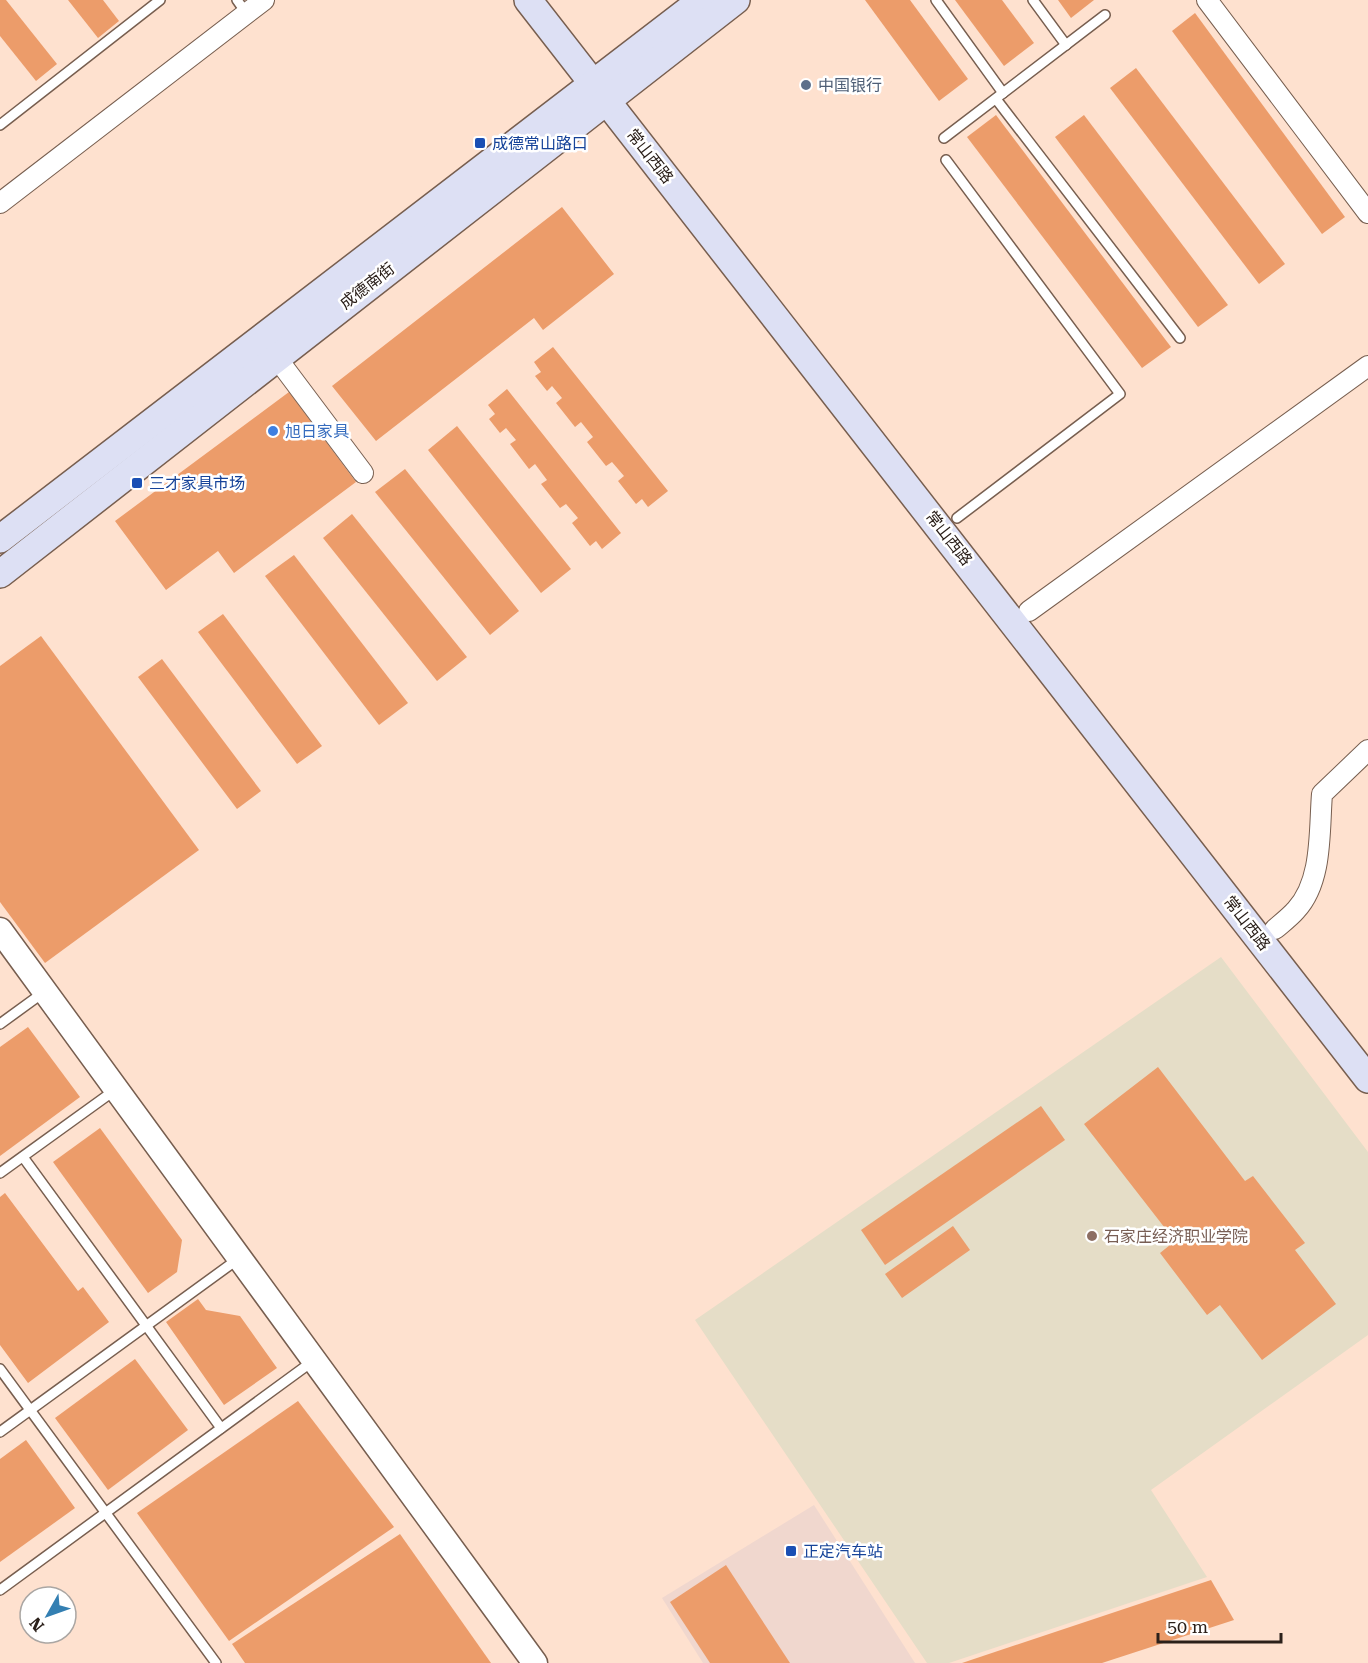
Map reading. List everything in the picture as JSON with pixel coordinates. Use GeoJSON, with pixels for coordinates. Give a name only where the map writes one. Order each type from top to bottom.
{"type":"FeatureCollection","features":[{"type":"Feature","properties":{"kind":"main road","name":"常山西路"},"geometry":{"type":"LineString","coordinates":[[528,0],[607,86],[957,518],[1368,1048]]}},
{"type":"Feature","properties":{"kind":"main road","name":"常山西路"},"geometry":{"type":"LineString","coordinates":[[552,0],[607,86],[1368,1079]]}},
{"type":"Feature","properties":{"kind":"main road","name":"成德南街"},"geometry":{"type":"LineString","coordinates":[[0,574],[276,357],[607,86],[702,0]]}},
{"type":"Feature","properties":{"kind":"main road","name":"成德南街"},"geometry":{"type":"LineString","coordinates":[[0,539],[607,86],[736,0]]}},
{"type":"Feature","properties":{"kind":"street"},"geometry":{"type":"LineString","coordinates":[[0,203],[242,7],[264,0]]}},
{"type":"Feature","properties":{"kind":"street"},"geometry":{"type":"LineString","coordinates":[[1207,0],[1368,213]]}},
{"type":"Feature","properties":{"kind":"street"},"geometry":{"type":"LineString","coordinates":[[276,357],[363,473]]}},
{"type":"Feature","properties":{"kind":"street"},"geometry":{"type":"LineString","coordinates":[[1029,611],[1368,366]]}},
{"type":"Feature","properties":{"kind":"street"},"geometry":{"type":"LineString","coordinates":[[1275,929],[1298,909],[1310,884],[1317,856],[1322,794],[1368,750]]}},
{"type":"Feature","properties":{"kind":"street"},"geometry":{"type":"LineString","coordinates":[[0,930],[535,1663]]}},
{"type":"Feature","properties":{"kind":"lane"},"geometry":{"type":"LineString","coordinates":[[0,125],[160,0]]}},
{"type":"Feature","properties":{"kind":"lane"},"geometry":{"type":"LineString","coordinates":[[936,0],[999,96],[1180,338]]}},
{"type":"Feature","properties":{"kind":"lane"},"geometry":{"type":"LineString","coordinates":[[1033,0],[1066,45]]}},
{"type":"Feature","properties":{"kind":"lane"},"geometry":{"type":"LineString","coordinates":[[944,138],[1105,15]]}},
{"type":"Feature","properties":{"kind":"lane"},"geometry":{"type":"LineString","coordinates":[[946,160],[1120,394],[957,518]]}},
{"type":"Feature","properties":{"kind":"lane"},"geometry":{"type":"LineString","coordinates":[[0,1024],[45,991]]}},
{"type":"Feature","properties":{"kind":"lane"},"geometry":{"type":"LineString","coordinates":[[0,1173],[116,1089]]}},
{"type":"Feature","properties":{"kind":"lane"},"geometry":{"type":"LineString","coordinates":[[23,1157],[221,1428]]}},
{"type":"Feature","properties":{"kind":"lane"},"geometry":{"type":"LineString","coordinates":[[0,1432],[239,1258]]}},
{"type":"Feature","properties":{"kind":"lane"},"geometry":{"type":"LineString","coordinates":[[0,1590],[314,1361]]}},
{"type":"Feature","properties":{"kind":"lane"},"geometry":{"type":"LineString","coordinates":[[0,1370],[216,1663]]}},
{"type":"Feature","properties":{"kind":"shaded area","name":"石家庄经济职业学院"},"geometry":{"type":"Polygon","coordinates":[[[1221,957],[1368,1152],[1368,1335],[1151,1490],[1207,1577],[949,1663],[927,1663],[695,1320],[1221,957]]]}},
{"type":"Feature","properties":{"kind":"shaded area","name":"正定汽车站"},"geometry":{"type":"Polygon","coordinates":[[[814,1505],[915,1663],[703,1663],[662,1598],[814,1505]]]}},
{"type":"Feature","properties":{"kind":"building"},"geometry":{"type":"Polygon","coordinates":[[[0,0],[6,0],[57,64],[36,81],[0,36],[0,0]]]}},
{"type":"Feature","properties":{"kind":"building"},"geometry":{"type":"Polygon","coordinates":[[[68,0],[103,0],[119,21],[98,38],[68,0]]]}},
{"type":"Feature","properties":{"kind":"building"},"geometry":{"type":"Polygon","coordinates":[[[865,0],[910,0],[968,79],[939,101],[865,0]]]}},
{"type":"Feature","properties":{"kind":"building"},"geometry":{"type":"Polygon","coordinates":[[[955,0],[1002,0],[1034,43],[1004,66],[955,0]]]}},
{"type":"Feature","properties":{"kind":"building"},"geometry":{"type":"Polygon","coordinates":[[[1058,0],[1094,0],[1071,18],[1058,0]]]}},
{"type":"Feature","properties":{"kind":"building"},"geometry":{"type":"Polygon","coordinates":[[[1195,13],[1345,217],[1322,234],[1172,31],[1195,13]]]}},
{"type":"Feature","properties":{"kind":"building"},"geometry":{"type":"Polygon","coordinates":[[[1136,68],[1285,264],[1259,284],[1110,88],[1136,68]]]}},
{"type":"Feature","properties":{"kind":"building"},"geometry":{"type":"Polygon","coordinates":[[[996,115],[1171,347],[1142,368],[967,137],[996,115]]]}},
{"type":"Feature","properties":{"kind":"building"},"geometry":{"type":"Polygon","coordinates":[[[1084,115],[1228,305],[1198,327],[1055,137],[1084,115]]]}},
{"type":"Feature","properties":{"kind":"building"},"geometry":{"type":"Polygon","coordinates":[[[562,207],[614,274],[543,330],[534,318],[376,441],[332,386],[562,207]]]}},
{"type":"Feature","properties":{"kind":"building"},"geometry":{"type":"Polygon","coordinates":[[[553,347],[668,491],[648,507],[642,499],[636,504],[618,481],[624,476],[612,462],[606,466],[587,442],[593,437],[581,422],[575,427],[556,403],[562,398],[552,386],[547,391],[535,376],[541,372],[534,362],[553,347]]]}},
{"type":"Feature","properties":{"kind":"building"},"geometry":{"type":"Polygon","coordinates":[[[507,389],[621,533],[602,549],[596,541],[590,546],[572,523],[578,518],[566,504],[560,508],[541,484],[547,480],[535,464],[529,469],[510,444],[516,440],[506,428],[500,433],[489,419],[495,414],[488,405],[507,389]]]}},
{"type":"Feature","properties":{"kind":"building"},"geometry":{"type":"Polygon","coordinates":[[[289,392],[356,482],[234,573],[218,551],[166,590],[115,521],[289,392]]]}},
{"type":"Feature","properties":{"kind":"building"},"geometry":{"type":"Polygon","coordinates":[[[457,426],[571,569],[541,593],[428,450],[457,426]]]}},
{"type":"Feature","properties":{"kind":"building"},"geometry":{"type":"Polygon","coordinates":[[[405,469],[519,611],[490,635],[375,492],[405,469]]]}},
{"type":"Feature","properties":{"kind":"building"},"geometry":{"type":"Polygon","coordinates":[[[352,514],[467,657],[437,681],[323,538],[352,514]]]}},
{"type":"Feature","properties":{"kind":"building"},"geometry":{"type":"Polygon","coordinates":[[[294,555],[408,703],[379,725],[265,576],[294,555]]]}},
{"type":"Feature","properties":{"kind":"building"},"geometry":{"type":"Polygon","coordinates":[[[223,614],[322,746],[297,764],[198,632],[223,614]]]}},
{"type":"Feature","properties":{"kind":"building"},"geometry":{"type":"Polygon","coordinates":[[[41,636],[199,850],[45,963],[0,902],[0,666],[41,636]]]}},
{"type":"Feature","properties":{"kind":"building"},"geometry":{"type":"Polygon","coordinates":[[[162,659],[261,791],[237,809],[138,677],[162,659]]]}},
{"type":"Feature","properties":{"kind":"building"},"geometry":{"type":"Polygon","coordinates":[[[28,1027],[80,1097],[0,1156],[0,1047],[28,1027]]]}},
{"type":"Feature","properties":{"kind":"building"},"geometry":{"type":"Polygon","coordinates":[[[1158,1067],[1245,1181],[1253,1176],[1305,1243],[1295,1250],[1336,1304],[1262,1360],[1220,1305],[1207,1315],[1160,1253],[1175,1241],[1084,1124],[1158,1067]]]}},
{"type":"Feature","properties":{"kind":"building"},"geometry":{"type":"Polygon","coordinates":[[[1041,1106],[1065,1140],[885,1265],[861,1230],[1041,1106]]]}},
{"type":"Feature","properties":{"kind":"building"},"geometry":{"type":"Polygon","coordinates":[[[100,1128],[182,1240],[177,1272],[148,1293],[53,1162],[100,1128]]]}},
{"type":"Feature","properties":{"kind":"building"},"geometry":{"type":"Polygon","coordinates":[[[5,1193],[78,1291],[83,1287],[109,1322],[28,1383],[0,1345],[0,1197],[5,1193]]]}},
{"type":"Feature","properties":{"kind":"building"},"geometry":{"type":"Polygon","coordinates":[[[953,1226],[970,1250],[902,1298],[885,1274],[953,1226]]]}},
{"type":"Feature","properties":{"kind":"building"},"geometry":{"type":"Polygon","coordinates":[[[198,1299],[206,1310],[240,1316],[277,1368],[224,1405],[166,1322],[198,1299]]]}},
{"type":"Feature","properties":{"kind":"building"},"geometry":{"type":"Polygon","coordinates":[[[135,1359],[188,1430],[108,1490],[55,1418],[135,1359]]]}},
{"type":"Feature","properties":{"kind":"building"},"geometry":{"type":"Polygon","coordinates":[[[298,1401],[394,1527],[229,1641],[137,1513],[298,1401]]]}},
{"type":"Feature","properties":{"kind":"building"},"geometry":{"type":"Polygon","coordinates":[[[26,1440],[75,1508],[0,1562],[0,1459],[26,1440]]]}},
{"type":"Feature","properties":{"kind":"building"},"geometry":{"type":"Polygon","coordinates":[[[400,1534],[491,1663],[245,1663],[232,1644],[400,1534]]]}},
{"type":"Feature","properties":{"kind":"building"},"geometry":{"type":"Polygon","coordinates":[[[726,1565],[790,1663],[710,1663],[670,1602],[726,1565]]]}},
{"type":"Feature","properties":{"kind":"building"},"geometry":{"type":"Polygon","coordinates":[[[1211,1580],[1234,1620],[1102,1663],[962,1663],[1211,1580]]]}},
{"type":"Feature","properties":{"kind":"place","name":"中国银行"},"geometry":{"type":"Point","coordinates":[806,85]}},
{"type":"Feature","properties":{"kind":"place","name":"成德常山路口"},"geometry":{"type":"Point","coordinates":[480,143]}},
{"type":"Feature","properties":{"kind":"place","name":"旭日家具"},"geometry":{"type":"Point","coordinates":[273,431]}},
{"type":"Feature","properties":{"kind":"place","name":"三才家具市场"},"geometry":{"type":"Point","coordinates":[137,483]}},
{"type":"Feature","properties":{"kind":"place","name":"石家庄经济职业学院"},"geometry":{"type":"Point","coordinates":[1092,1236]}},
{"type":"Feature","properties":{"kind":"place","name":"正定汽车站"},"geometry":{"type":"Point","coordinates":[791,1551]}}]}
